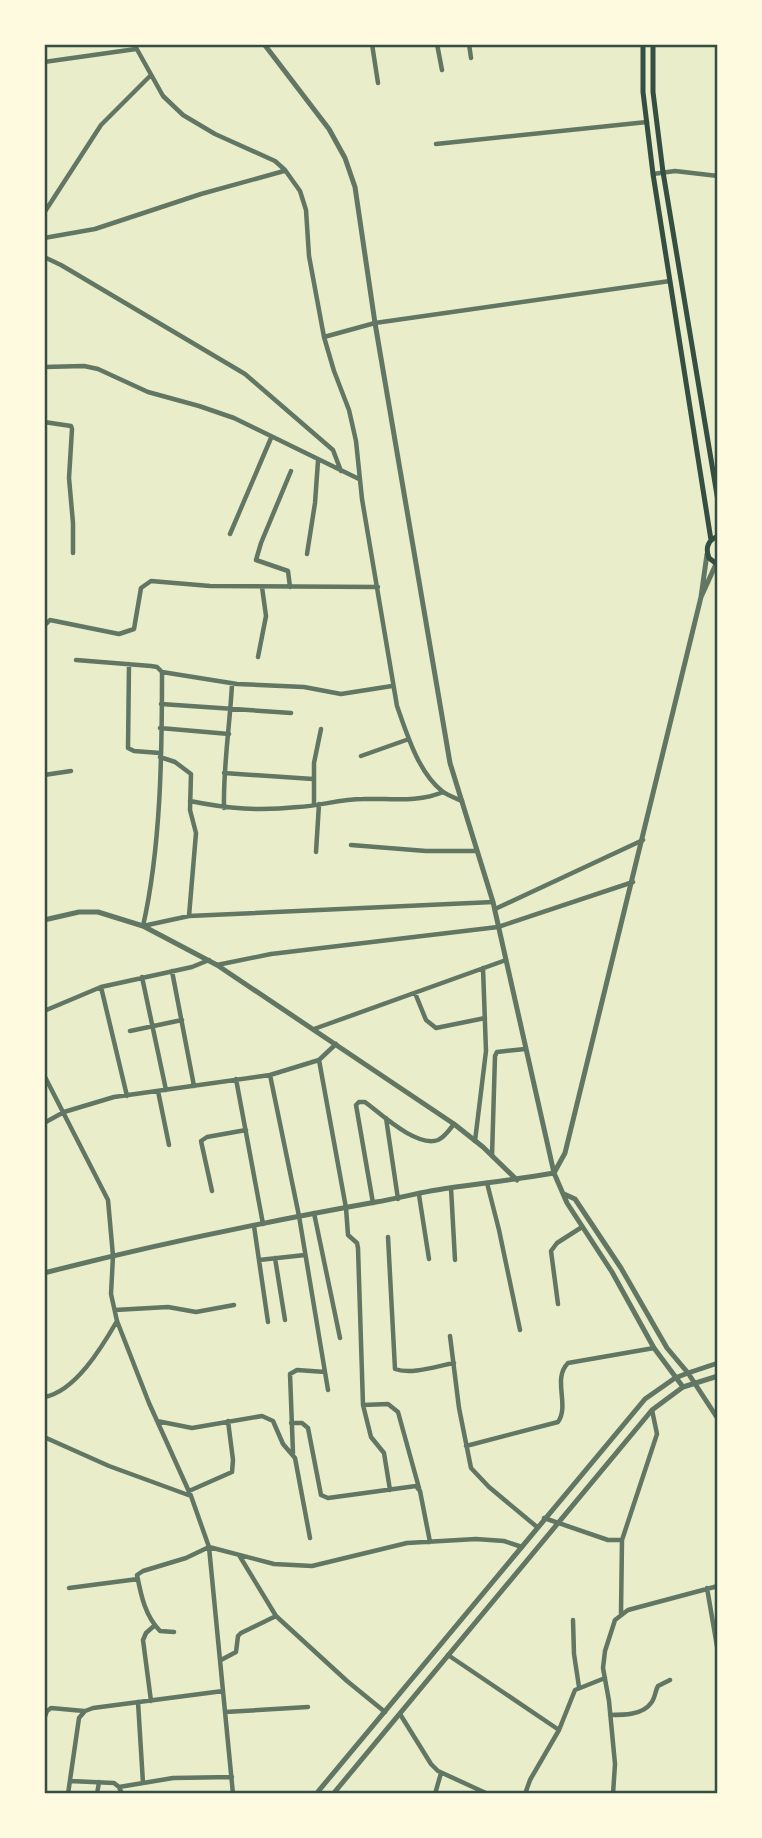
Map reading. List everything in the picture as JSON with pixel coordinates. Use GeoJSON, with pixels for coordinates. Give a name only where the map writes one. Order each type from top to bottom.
{"type":"FeatureCollection","features":[{"type":"Feature","properties":{"kind":"main road"},"geometry":{"type":"LineString","coordinates":[[643,44],[643,92],[653,174],[711,540],[707,553],[717,565]]}},
{"type":"Feature","properties":{"kind":"main road"},"geometry":{"type":"LineString","coordinates":[[653,44],[653,92],[663,172],[718,501]]}},
{"type":"Feature","properties":{"kind":"main road"},"geometry":{"type":"LineString","coordinates":[[711,540],[718,536]]}},
{"type":"Feature","properties":{"kind":"street"},"geometry":{"type":"LineString","coordinates":[[264,44],[328,129],[345,158],[355,187],[375,323],[450,762],[495,909],[554,1173],[567,1203],[612,1272],[654,1348],[683,1387]]}},
{"type":"Feature","properties":{"kind":"street"},"geometry":{"type":"LineString","coordinates":[[372,44],[378,83]]}},
{"type":"Feature","properties":{"kind":"street"},"geometry":{"type":"LineString","coordinates":[[438,44],[442,70]]}},
{"type":"Feature","properties":{"kind":"street"},"geometry":{"type":"LineString","coordinates":[[469,44],[471,58]]}},
{"type":"Feature","properties":{"kind":"street"},"geometry":{"type":"LineString","coordinates":[[44,62],[135,46],[163,96],[183,115],[215,134],[275,161],[300,191],[306,210],[309,256],[324,337],[349,410],[397,706],[423,767],[443,792],[462,802]]}},
{"type":"Feature","properties":{"kind":"street"},"geometry":{"type":"LineString","coordinates":[[44,213],[101,125],[151,75]]}},
{"type":"Feature","properties":{"kind":"street"},"geometry":{"type":"LineString","coordinates":[[436,144],[647,122]]}},
{"type":"Feature","properties":{"kind":"street"},"geometry":{"type":"LineString","coordinates":[[44,238],[95,229],[285,170]]}},
{"type":"Feature","properties":{"kind":"street"},"geometry":{"type":"LineString","coordinates":[[653,174],[676,171],[718,176]]}},
{"type":"Feature","properties":{"kind":"street"},"geometry":{"type":"LineString","coordinates":[[44,257],[245,374],[333,450],[341,471]]}},
{"type":"Feature","properties":{"kind":"street"},"geometry":{"type":"LineString","coordinates":[[324,337],[375,323],[670,281]]}},
{"type":"Feature","properties":{"kind":"street"},"geometry":{"type":"LineString","coordinates":[[44,367],[84,366],[98,369],[148,392],[234,418],[360,480]]}},
{"type":"Feature","properties":{"kind":"street"},"geometry":{"type":"LineString","coordinates":[[44,422],[71,426],[72,429],[69,478],[74,523],[73,552]]}},
{"type":"Feature","properties":{"kind":"street"},"geometry":{"type":"LineString","coordinates":[[230,534],[271,438]]}},
{"type":"Feature","properties":{"kind":"street"},"geometry":{"type":"LineString","coordinates":[[307,554],[318,461]]}},
{"type":"Feature","properties":{"kind":"street"},"geometry":{"type":"LineString","coordinates":[[290,587],[288,571],[256,560],[291,471]]}},
{"type":"Feature","properties":{"kind":"street"},"geometry":{"type":"LineString","coordinates":[[554,1173],[565,1153],[633,882],[701,597],[707,553]]}},
{"type":"Feature","properties":{"kind":"street"},"geometry":{"type":"LineString","coordinates":[[701,597],[717,565]]}},
{"type":"Feature","properties":{"kind":"street"},"geometry":{"type":"LineString","coordinates":[[44,626],[50,620],[120,634],[134,629],[141,588],[151,581],[210,586],[378,587]]}},
{"type":"Feature","properties":{"kind":"street"},"geometry":{"type":"LineString","coordinates":[[258,657],[266,616],[262,587]]}},
{"type":"Feature","properties":{"kind":"street"},"geometry":{"type":"LineString","coordinates":[[76,660],[157,667],[162,672],[232,684],[304,687],[341,694],[393,686]]}},
{"type":"Feature","properties":{"kind":"street"},"geometry":{"type":"LineString","coordinates":[[129,664],[128,748],[160,755],[190,771],[191,814],[196,833],[189,916]]}},
{"type":"Feature","properties":{"kind":"street"},"geometry":{"type":"LineString","coordinates":[[143,926],[152,886],[162,672]]}},
{"type":"Feature","properties":{"kind":"street"},"geometry":{"type":"LineString","coordinates":[[224,808],[224,773],[232,684]]}},
{"type":"Feature","properties":{"kind":"street"},"geometry":{"type":"LineString","coordinates":[[161,704],[291,713]]}},
{"type":"Feature","properties":{"kind":"street"},"geometry":{"type":"LineString","coordinates":[[160,728],[229,734]]}},
{"type":"Feature","properties":{"kind":"street"},"geometry":{"type":"LineString","coordinates":[[316,852],[313,779],[321,729]]}},
{"type":"Feature","properties":{"kind":"street"},"geometry":{"type":"LineString","coordinates":[[361,756],[409,739]]}},
{"type":"Feature","properties":{"kind":"street"},"geometry":{"type":"LineString","coordinates":[[44,775],[71,771]]}},
{"type":"Feature","properties":{"kind":"street"},"geometry":{"type":"LineString","coordinates":[[224,773],[313,779]]}},
{"type":"Feature","properties":{"kind":"street"},"geometry":{"type":"LineString","coordinates":[[190,801],[224,808],[280,808],[362,799],[427,798],[443,792]]}},
{"type":"Feature","properties":{"kind":"street"},"geometry":{"type":"LineString","coordinates":[[495,909],[643,840]]}},
{"type":"Feature","properties":{"kind":"street"},"geometry":{"type":"LineString","coordinates":[[351,845],[426,851],[477,850]]}},
{"type":"Feature","properties":{"kind":"street"},"geometry":{"type":"LineString","coordinates":[[217,965],[271,954],[498,927],[633,882]]}},
{"type":"Feature","properties":{"kind":"street"},"geometry":{"type":"LineString","coordinates":[[143,926],[189,916],[493,902]]}},
{"type":"Feature","properties":{"kind":"street"},"geometry":{"type":"LineString","coordinates":[[44,920],[79,912],[98,912],[143,926],[209,960],[454,1124],[517,1180]]}},
{"type":"Feature","properties":{"kind":"street"},"geometry":{"type":"LineString","coordinates":[[44,1011],[101,986],[192,967],[209,960]]}},
{"type":"Feature","properties":{"kind":"street"},"geometry":{"type":"LineString","coordinates":[[314,1029],[506,960]]}},
{"type":"Feature","properties":{"kind":"street"},"geometry":{"type":"LineString","coordinates":[[475,1141],[486,1051],[483,968]]}},
{"type":"Feature","properties":{"kind":"street"},"geometry":{"type":"LineString","coordinates":[[172,971],[194,1086]]}},
{"type":"Feature","properties":{"kind":"street"},"geometry":{"type":"LineString","coordinates":[[142,977],[166,1090]]}},
{"type":"Feature","properties":{"kind":"street"},"geometry":{"type":"LineString","coordinates":[[101,986],[128,1096]]}},
{"type":"Feature","properties":{"kind":"street"},"geometry":{"type":"LineString","coordinates":[[415,993],[426,1020],[436,1028],[485,1018]]}},
{"type":"Feature","properties":{"kind":"street"},"geometry":{"type":"LineString","coordinates":[[130,1031],[182,1020]]}},
{"type":"Feature","properties":{"kind":"street"},"geometry":{"type":"LineString","coordinates":[[44,1123],[64,1112],[114,1097],[270,1075],[319,1059],[336,1043]]}},
{"type":"Feature","properties":{"kind":"street"},"geometry":{"type":"LineString","coordinates":[[492,1156],[495,1056],[497,1052],[525,1049]]}},
{"type":"Feature","properties":{"kind":"street"},"geometry":{"type":"LineString","coordinates":[[319,1059],[346,1208],[348,1235],[357,1243],[358,1248],[363,1405],[371,1437],[384,1453],[390,1490]]}},
{"type":"Feature","properties":{"kind":"street"},"geometry":{"type":"LineString","coordinates":[[44,1075],[108,1200],[113,1256],[111,1293],[117,1321],[190,1494],[209,1547],[233,1794]]}},
{"type":"Feature","properties":{"kind":"street"},"geometry":{"type":"LineString","coordinates":[[270,1075],[299,1216],[328,1390]]}},
{"type":"Feature","properties":{"kind":"street"},"geometry":{"type":"LineString","coordinates":[[236,1080],[262,1224]]}},
{"type":"Feature","properties":{"kind":"street"},"geometry":{"type":"LineString","coordinates":[[158,1091],[169,1145]]}},
{"type":"Feature","properties":{"kind":"street"},"geometry":{"type":"LineString","coordinates":[[373,1203],[356,1105],[359,1102],[365,1102],[411,1135],[432,1141],[446,1135],[454,1124]]}},
{"type":"Feature","properties":{"kind":"street"},"geometry":{"type":"LineString","coordinates":[[386,1117],[398,1199]]}},
{"type":"Feature","properties":{"kind":"street"},"geometry":{"type":"LineString","coordinates":[[212,1191],[201,1141],[206,1137],[246,1129]]}},
{"type":"Feature","properties":{"kind":"street"},"geometry":{"type":"LineString","coordinates":[[44,1273],[314,1213],[450,1188],[554,1173]]}},
{"type":"Feature","properties":{"kind":"street"},"geometry":{"type":"LineString","coordinates":[[487,1183],[520,1330]]}},
{"type":"Feature","properties":{"kind":"street"},"geometry":{"type":"LineString","coordinates":[[450,1188],[456,1260]]}},
{"type":"Feature","properties":{"kind":"street"},"geometry":{"type":"LineString","coordinates":[[564,1194],[575,1199],[621,1268],[667,1348],[695,1382],[718,1419]]}},
{"type":"Feature","properties":{"kind":"street"},"geometry":{"type":"LineString","coordinates":[[419,1195],[429,1259]]}},
{"type":"Feature","properties":{"kind":"street"},"geometry":{"type":"LineString","coordinates":[[314,1213],[340,1338]]}},
{"type":"Feature","properties":{"kind":"street"},"geometry":{"type":"LineString","coordinates":[[254,1226],[268,1322]]}},
{"type":"Feature","properties":{"kind":"street"},"geometry":{"type":"LineString","coordinates":[[558,1304],[551,1251],[557,1243],[582,1227]]}},
{"type":"Feature","properties":{"kind":"street"},"geometry":{"type":"LineString","coordinates":[[388,1237],[395,1369],[409,1371],[454,1363]]}},
{"type":"Feature","properties":{"kind":"street"},"geometry":{"type":"LineString","coordinates":[[259,1260],[305,1255]]}},
{"type":"Feature","properties":{"kind":"street"},"geometry":{"type":"LineString","coordinates":[[275,1258],[285,1320]]}},
{"type":"Feature","properties":{"kind":"street"},"geometry":{"type":"LineString","coordinates":[[115,1310],[167,1307],[196,1312],[234,1305]]}},
{"type":"Feature","properties":{"kind":"street"},"geometry":{"type":"LineString","coordinates":[[44,1397],[60,1393],[71,1384],[104,1343],[117,1321]]}},
{"type":"Feature","properties":{"kind":"street"},"geometry":{"type":"LineString","coordinates":[[450,1336],[466,1446],[474,1473],[537,1527]]}},
{"type":"Feature","properties":{"kind":"street"},"geometry":{"type":"LineString","coordinates":[[466,1446],[558,1422],[563,1415],[563,1370],[569,1363],[654,1348]]}},
{"type":"Feature","properties":{"kind":"street"},"geometry":{"type":"LineString","coordinates":[[316,1794],[645,1399],[675,1378],[718,1363]]}},
{"type":"Feature","properties":{"kind":"street"},"geometry":{"type":"LineString","coordinates":[[310,1538],[293,1455],[290,1374],[297,1370],[325,1372]]}},
{"type":"Feature","properties":{"kind":"street"},"geometry":{"type":"LineString","coordinates":[[333,1794],[652,1410],[683,1387],[718,1376]]}},
{"type":"Feature","properties":{"kind":"street"},"geometry":{"type":"LineString","coordinates":[[363,1405],[388,1404],[398,1412],[419,1488],[430,1542]]}},
{"type":"Feature","properties":{"kind":"street"},"geometry":{"type":"LineString","coordinates":[[621,1613],[622,1541],[657,1434],[652,1410]]}},
{"type":"Feature","properties":{"kind":"street"},"geometry":{"type":"LineString","coordinates":[[157,1421],[192,1428],[269,1417],[283,1444],[293,1455]]}},
{"type":"Feature","properties":{"kind":"street"},"geometry":{"type":"LineString","coordinates":[[44,1437],[109,1466],[190,1494],[232,1472],[228,1421]]}},
{"type":"Feature","properties":{"kind":"street"},"geometry":{"type":"LineString","coordinates":[[291,1423],[302,1423],[308,1428],[321,1495],[328,1498],[419,1488]]}},
{"type":"Feature","properties":{"kind":"street"},"geometry":{"type":"LineString","coordinates":[[544,1518],[608,1540],[622,1541]]}},
{"type":"Feature","properties":{"kind":"street"},"geometry":{"type":"LineString","coordinates":[[174,1632],[160,1631],[155,1625],[145,1607],[137,1575],[143,1570],[186,1558],[209,1547],[274,1564],[312,1566],[407,1543],[476,1539],[504,1541],[522,1547]]}},
{"type":"Feature","properties":{"kind":"street"},"geometry":{"type":"LineString","coordinates":[[239,1555],[276,1616],[385,1712]]}},
{"type":"Feature","properties":{"kind":"street"},"geometry":{"type":"LineString","coordinates":[[69,1588],[138,1579]]}},
{"type":"Feature","properties":{"kind":"street"},"geometry":{"type":"LineString","coordinates":[[613,1794],[615,1763],[605,1678],[605,1651],[615,1620],[621,1613],[718,1586]]}},
{"type":"Feature","properties":{"kind":"street"},"geometry":{"type":"LineString","coordinates":[[707,1588],[718,1652]]}},
{"type":"Feature","properties":{"kind":"street"},"geometry":{"type":"LineString","coordinates":[[220,1661],[236,1651],[241,1633],[276,1616]]}},
{"type":"Feature","properties":{"kind":"street"},"geometry":{"type":"LineString","coordinates":[[573,1620],[579,1687]]}},
{"type":"Feature","properties":{"kind":"street"},"geometry":{"type":"LineString","coordinates":[[151,1700],[143,1640],[155,1625]]}},
{"type":"Feature","properties":{"kind":"street"},"geometry":{"type":"LineString","coordinates":[[448,1656],[559,1730]]}},
{"type":"Feature","properties":{"kind":"street"},"geometry":{"type":"LineString","coordinates":[[525,1794],[530,1780],[559,1730],[572,1695],[579,1687],[605,1678]]}},
{"type":"Feature","properties":{"kind":"street"},"geometry":{"type":"LineString","coordinates":[[611,1715],[632,1714],[646,1707],[651,1703],[658,1686],[670,1680]]}},
{"type":"Feature","properties":{"kind":"street"},"geometry":{"type":"LineString","coordinates":[[68,1794],[79,1718],[85,1712],[93,1708],[223,1691]]}},
{"type":"Feature","properties":{"kind":"street"},"geometry":{"type":"LineString","coordinates":[[138,1702],[143,1783]]}},
{"type":"Feature","properties":{"kind":"street"},"geometry":{"type":"LineString","coordinates":[[44,1706],[85,1712]]}},
{"type":"Feature","properties":{"kind":"street"},"geometry":{"type":"LineString","coordinates":[[225,1712],[308,1707]]}},
{"type":"Feature","properties":{"kind":"street"},"geometry":{"type":"LineString","coordinates":[[44,1719],[47,1710],[51,1708]]}},
{"type":"Feature","properties":{"kind":"street"},"geometry":{"type":"LineString","coordinates":[[400,1714],[431,1764],[441,1773],[488,1794]]}},
{"type":"Feature","properties":{"kind":"street"},"geometry":{"type":"LineString","coordinates":[[435,1794],[441,1773]]}},
{"type":"Feature","properties":{"kind":"street"},"geometry":{"type":"LineString","coordinates":[[119,1787],[173,1778],[232,1777]]}},
{"type":"Feature","properties":{"kind":"street"},"geometry":{"type":"LineString","coordinates":[[70,1781],[114,1783],[122,1794]]}},
{"type":"Feature","properties":{"kind":"street"},"geometry":{"type":"LineString","coordinates":[[97,1794],[99,1782]]}}]}
